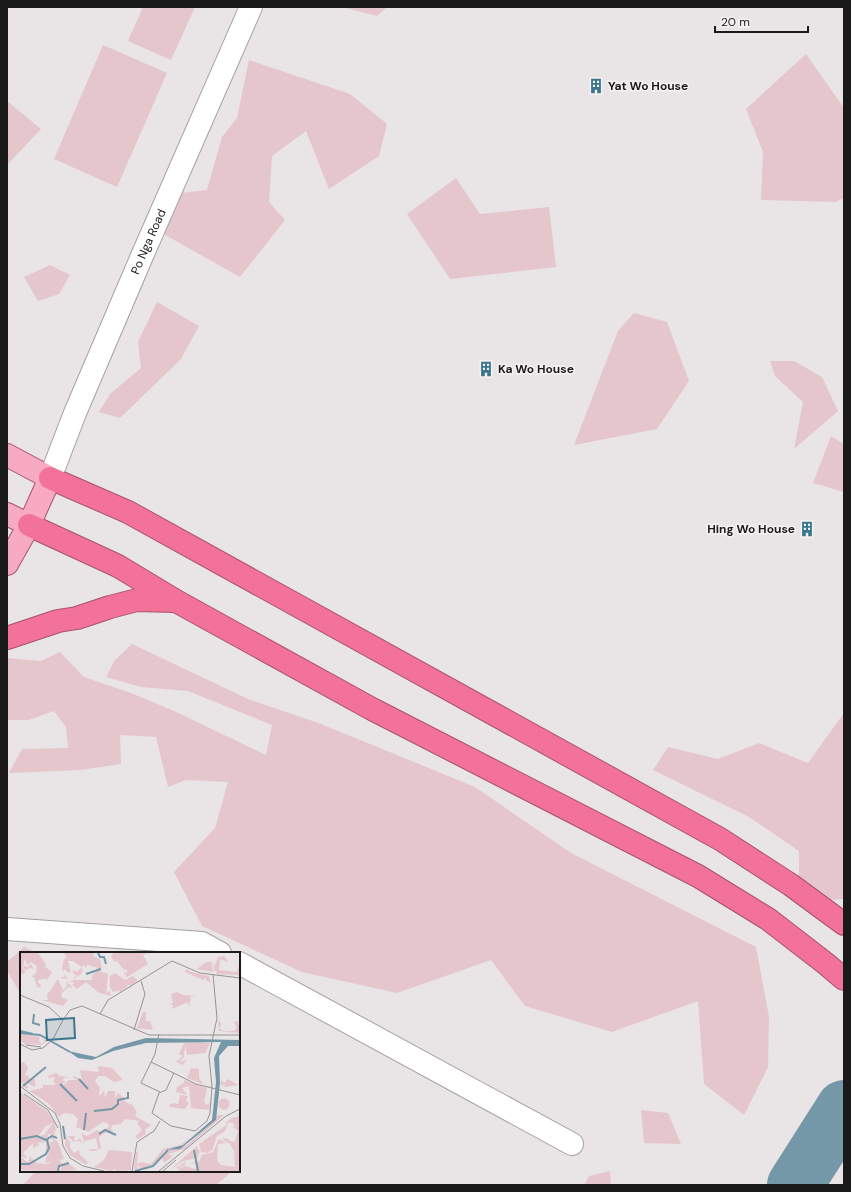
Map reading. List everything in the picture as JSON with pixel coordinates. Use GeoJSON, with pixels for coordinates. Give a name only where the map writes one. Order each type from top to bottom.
{"type":"FeatureCollection","features":[{"type":"Feature","properties":{"kind":"highway"},"geometry":{"type":"LineString","coordinates":[[50,478],[128,512],[720,839],[791,885],[844,924]]}},
{"type":"Feature","properties":{"kind":"highway"},"geometry":{"type":"LineString","coordinates":[[29,525],[118,566],[176,601],[372,710],[698,876],[768,919],[844,979]]}},
{"type":"Feature","properties":{"kind":"highway"},"geometry":{"type":"LineString","coordinates":[[7,638],[58,621],[137,600],[176,601]]}},
{"type":"Feature","properties":{"kind":"main road"},"geometry":{"type":"LineString","coordinates":[[7,455],[50,478],[29,525],[7,564]]}},
{"type":"Feature","properties":{"kind":"main road"},"geometry":{"type":"LineString","coordinates":[[7,514],[29,525]]}},
{"type":"Feature","properties":{"kind":"street","name":"Po Nga Road"},"geometry":{"type":"LineString","coordinates":[[50,478],[99,356],[251,7]]}},
{"type":"Feature","properties":{"kind":"street"},"geometry":{"type":"LineString","coordinates":[[7,929],[202,943],[218,952]]}},
{"type":"Feature","properties":{"kind":"street"},"geometry":{"type":"LineString","coordinates":[[240,964],[572,1144]]}},
{"type":"Feature","properties":{"kind":"shaded area"},"geometry":{"type":"Polygon","coordinates":[[[143,7],[195,7],[171,60],[128,41],[143,7]]]}},
{"type":"Feature","properties":{"kind":"shaded area"},"geometry":{"type":"Polygon","coordinates":[[[342,7],[387,7],[377,16],[342,7]]]}},
{"type":"Feature","properties":{"kind":"shaded area"},"geometry":{"type":"Polygon","coordinates":[[[103,45],[167,73],[117,187],[54,159],[103,45]]]}},
{"type":"Feature","properties":{"kind":"shaded area"},"geometry":{"type":"Polygon","coordinates":[[[806,54],[844,108],[844,198],[836,202],[761,200],[763,152],[746,109],[806,54]]]}},
{"type":"Feature","properties":{"kind":"shaded area"},"geometry":{"type":"Polygon","coordinates":[[[249,60],[350,94],[387,124],[379,156],[329,189],[306,131],[272,156],[269,202],[285,220],[240,277],[151,227],[163,195],[207,190],[222,137],[237,118],[249,60]]]}},
{"type":"Feature","properties":{"kind":"shaded area"},"geometry":{"type":"Polygon","coordinates":[[[7,101],[41,129],[7,165],[7,101]]]}},
{"type":"Feature","properties":{"kind":"shaded area"},"geometry":{"type":"Polygon","coordinates":[[[456,178],[480,214],[549,207],[556,267],[450,279],[407,214],[456,178]]]}},
{"type":"Feature","properties":{"kind":"shaded area"},"geometry":{"type":"Polygon","coordinates":[[[50,265],[70,275],[59,294],[38,301],[24,277],[50,265]]]}},
{"type":"Feature","properties":{"kind":"shaded area"},"geometry":{"type":"Polygon","coordinates":[[[157,302],[199,326],[181,359],[120,418],[99,412],[110,394],[141,368],[138,342],[157,302]]]}},
{"type":"Feature","properties":{"kind":"shaded area"},"geometry":{"type":"Polygon","coordinates":[[[634,313],[667,322],[689,381],[657,429],[574,445],[618,331],[634,313]]]}},
{"type":"Feature","properties":{"kind":"shaded area"},"geometry":{"type":"Polygon","coordinates":[[[770,361],[794,361],[822,377],[838,411],[794,449],[803,402],[775,376],[770,361]]]}},
{"type":"Feature","properties":{"kind":"shaded area"},"geometry":{"type":"Polygon","coordinates":[[[831,436],[844,444],[844,492],[813,483],[831,436]]]}},
{"type":"Feature","properties":{"kind":"shaded area"},"geometry":{"type":"Polygon","coordinates":[[[132,644],[248,699],[321,724],[475,787],[571,853],[756,947],[769,1017],[768,1067],[744,1115],[704,1084],[698,1001],[612,1032],[525,1006],[491,960],[397,993],[302,972],[202,926],[174,872],[215,828],[228,782],[186,780],[168,787],[156,737],[120,735],[121,764],[80,770],[9,773],[22,749],[68,748],[66,727],[54,711],[29,720],[7,720],[7,658],[41,661],[60,652],[84,677],[131,693],[174,711],[266,755],[272,725],[188,691],[141,687],[106,677],[115,660],[132,644]]]}},
{"type":"Feature","properties":{"kind":"shaded area"},"geometry":{"type":"Polygon","coordinates":[[[844,713],[844,899],[799,902],[799,851],[749,817],[653,770],[668,747],[718,759],[759,743],[808,763],[844,713]]]}},
{"type":"Feature","properties":{"kind":"shaded area"},"geometry":{"type":"Polygon","coordinates":[[[24,947],[35,952],[20,952],[20,993],[7,970],[7,962],[24,947]]]}},
{"type":"Feature","properties":{"kind":"shaded area"},"geometry":{"type":"Polygon","coordinates":[[[641,1110],[668,1113],[681,1144],[644,1143],[641,1110]]]}},
{"type":"Feature","properties":{"kind":"shaded area"},"geometry":{"type":"Polygon","coordinates":[[[610,1171],[611,1185],[584,1185],[589,1176],[610,1171]]]}},
{"type":"Feature","properties":{"kind":"shaded area"},"geometry":{"type":"Polygon","coordinates":[[[35,1172],[229,1172],[229,1174],[216,1185],[23,1185],[35,1172]]]}},
{"type":"Feature","properties":{"kind":"waterway"},"geometry":{"type":"LineString","coordinates":[[795,1185],[844,1108]]}},
{"type":"Feature","properties":{"kind":"place","name":"Yat Wo House"},"geometry":{"type":"Point","coordinates":[596,86]}},
{"type":"Feature","properties":{"kind":"place","name":"Ka Wo House"},"geometry":{"type":"Point","coordinates":[486,369]}},
{"type":"Feature","properties":{"kind":"place","name":"Hing Wo House"},"geometry":{"type":"Point","coordinates":[807,529]}}]}
